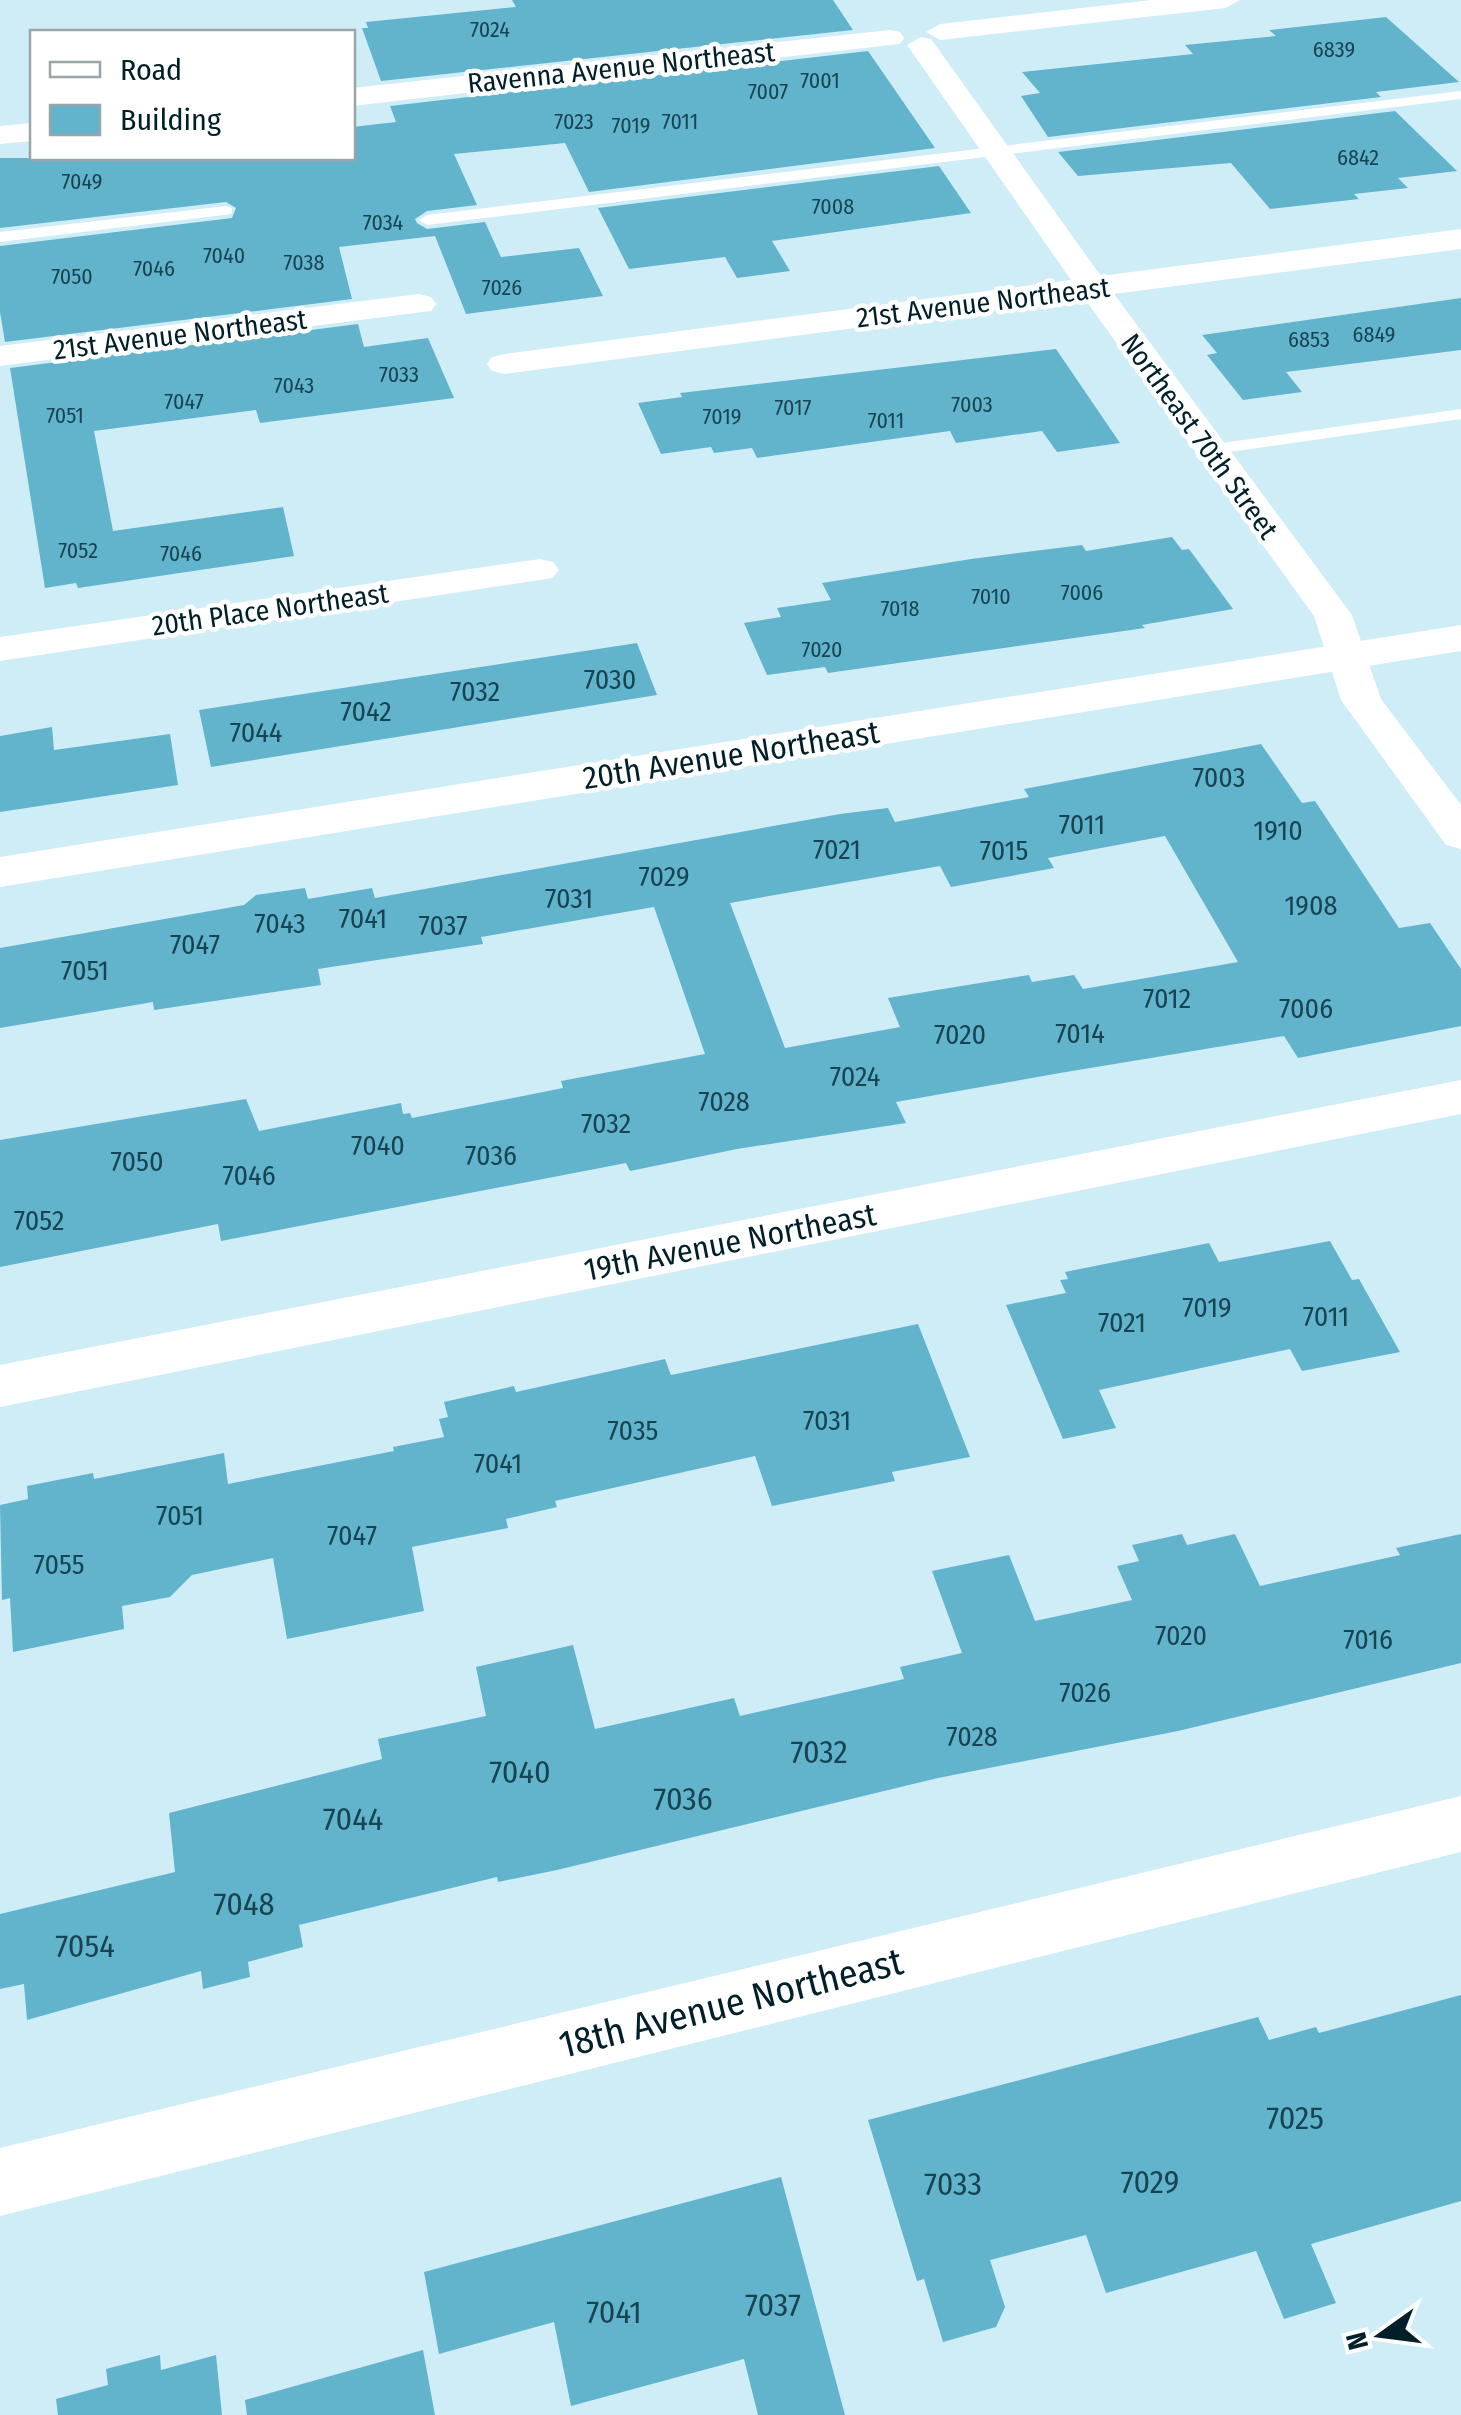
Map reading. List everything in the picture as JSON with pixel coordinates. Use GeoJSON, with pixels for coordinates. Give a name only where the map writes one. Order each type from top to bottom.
{"type":"FeatureCollection","features":[{"type":"Feature","properties":{"kind":"street","name":"Ravenna Avenue Northeast"},"geometry":{"type":"LineString","coordinates":[[355,96],[910,30],[1226,0]]}},
{"type":"Feature","properties":{"kind":"street","name":"Northeast 70th Street"},"geometry":{"type":"LineString","coordinates":[[910,30],[1208,450],[1333,615],[1361,700],[1461,835]]}},
{"type":"Feature","properties":{"kind":"street"},"geometry":{"type":"LineString","coordinates":[[0,135],[30,132]]}},
{"type":"Feature","properties":{"kind":"street","name":"21st Avenue Northeast"},"geometry":{"type":"LineString","coordinates":[[504,364],[1461,239]]}},
{"type":"Feature","properties":{"kind":"street","name":"21st Avenue Northeast"},"geometry":{"type":"LineString","coordinates":[[0,356],[419,304]]}},
{"type":"Feature","properties":{"kind":"street","name":"20th Place Northeast"},"geometry":{"type":"LineString","coordinates":[[0,648],[540,570]]}},
{"type":"Feature","properties":{"kind":"street","name":"20th Avenue Northeast"},"geometry":{"type":"LineString","coordinates":[[0,872],[1461,638]]}},
{"type":"Feature","properties":{"kind":"street","name":"19th Avenue Northeast"},"geometry":{"type":"LineString","coordinates":[[0,1386],[1461,1097]]}},
{"type":"Feature","properties":{"kind":"street","name":"18th Avenue Northeast"},"geometry":{"type":"LineString","coordinates":[[0,2182],[1461,1824]]}},
{"type":"Feature","properties":{"kind":"lane"},"geometry":{"type":"LineString","coordinates":[[427,220],[1461,96]]}},
{"type":"Feature","properties":{"kind":"lane"},"geometry":{"type":"LineString","coordinates":[[0,236],[226,211]]}},
{"type":"Feature","properties":{"kind":"lane"},"geometry":{"type":"LineString","coordinates":[[1208,450],[1461,414]]}},
{"type":"Feature","properties":{"kind":"building"},"geometry":{"type":"Polygon","coordinates":[[[512,0],[833,0],[853,30],[381,81],[362,28],[368,28],[366,22],[516,7],[512,0]]]}},
{"type":"Feature","properties":{"kind":"building"},"geometry":{"type":"Polygon","coordinates":[[[1386,17],[1459,82],[1376,92],[1381,97],[1048,137],[1021,96],[1040,93],[1022,72],[1193,54],[1185,45],[1276,36],[1269,30],[1386,17]]]}},
{"type":"Feature","properties":{"kind":"building"},"geometry":{"type":"Polygon","coordinates":[[[868,51],[935,148],[589,192],[565,143],[454,154],[477,205],[427,211],[415,219],[417,223],[427,229],[485,222],[501,257],[579,248],[603,296],[466,314],[435,236],[339,247],[352,299],[5,342],[0,312],[0,246],[232,218],[236,208],[226,202],[0,228],[0,158],[355,160],[355,127],[396,122],[390,106],[868,51]]]}},
{"type":"Feature","properties":{"kind":"building"},"geometry":{"type":"Polygon","coordinates":[[[1395,111],[1457,171],[1398,178],[1408,188],[1354,194],[1359,199],[1270,209],[1231,163],[1078,176],[1058,152],[1395,111]]]}},
{"type":"Feature","properties":{"kind":"building"},"geometry":{"type":"Polygon","coordinates":[[[939,166],[971,213],[772,241],[790,271],[737,278],[725,257],[629,269],[598,208],[939,166]]]}},
{"type":"Feature","properties":{"kind":"building"},"geometry":{"type":"Polygon","coordinates":[[[1461,298],[1461,350],[1286,372],[1302,392],[1243,400],[1207,355],[1217,353],[1202,335],[1461,298]]]}},
{"type":"Feature","properties":{"kind":"building"},"geometry":{"type":"Polygon","coordinates":[[[358,324],[364,347],[428,338],[454,398],[260,423],[256,410],[94,431],[113,531],[283,507],[294,556],[78,588],[76,583],[45,588],[10,368],[358,324]]]}},
{"type":"Feature","properties":{"kind":"building"},"geometry":{"type":"Polygon","coordinates":[[[1056,349],[1120,443],[1057,452],[1042,431],[956,443],[950,431],[757,458],[752,448],[714,453],[711,447],[661,454],[638,403],[682,397],[680,393],[1056,349]]]}},
{"type":"Feature","properties":{"kind":"building"},"geometry":{"type":"Polygon","coordinates":[[[1172,537],[1182,550],[1189,549],[1233,609],[1142,625],[1145,628],[828,673],[825,667],[767,675],[744,623],[781,617],[777,608],[831,600],[822,583],[971,559],[1082,545],[1086,551],[1172,537]]]}},
{"type":"Feature","properties":{"kind":"building"},"geometry":{"type":"Polygon","coordinates":[[[637,643],[657,695],[211,767],[199,710],[637,643]]]}},
{"type":"Feature","properties":{"kind":"building"},"geometry":{"type":"Polygon","coordinates":[[[52,727],[54,750],[170,734],[178,785],[0,812],[0,736],[52,727]]]}},
{"type":"Feature","properties":{"kind":"building"},"geometry":{"type":"Polygon","coordinates":[[[1261,744],[1302,803],[1315,801],[1399,928],[1430,923],[1461,969],[1461,1026],[1298,1058],[1284,1036],[896,1102],[906,1123],[737,1149],[630,1171],[626,1163],[221,1241],[218,1224],[0,1267],[0,1140],[246,1099],[259,1131],[401,1103],[403,1114],[410,1113],[412,1118],[563,1088],[561,1081],[705,1054],[654,907],[481,937],[483,944],[318,969],[321,985],[154,1010],[153,1002],[0,1028],[0,948],[244,905],[256,895],[305,888],[308,899],[372,888],[375,898],[840,814],[888,808],[895,822],[1029,797],[1024,789],[1261,744]],[[1165,836],[1048,858],[1054,868],[951,887],[940,866],[730,903],[785,1048],[900,1027],[888,998],[1029,975],[1032,982],[1074,975],[1083,989],[1238,962],[1165,836]]]}},
{"type":"Feature","properties":{"kind":"building"},"geometry":{"type":"Polygon","coordinates":[[[1330,1241],[1352,1280],[1359,1279],[1400,1352],[1302,1371],[1290,1349],[1099,1390],[1116,1428],[1063,1439],[1006,1305],[1066,1293],[1060,1280],[1068,1279],[1065,1272],[1209,1243],[1219,1262],[1330,1241]]]}},
{"type":"Feature","properties":{"kind":"building"},"geometry":{"type":"Polygon","coordinates":[[[918,1324],[970,1457],[892,1472],[895,1481],[772,1506],[755,1456],[555,1501],[557,1507],[506,1519],[508,1528],[412,1547],[424,1611],[287,1639],[273,1558],[192,1575],[170,1597],[122,1606],[124,1629],[13,1652],[10,1598],[2,1600],[0,1505],[28,1499],[27,1486],[93,1473],[94,1479],[224,1453],[228,1484],[394,1451],[393,1447],[444,1437],[439,1419],[448,1417],[444,1402],[514,1386],[516,1392],[665,1359],[671,1375],[918,1324]]]}},
{"type":"Feature","properties":{"kind":"building"},"geometry":{"type":"Polygon","coordinates":[[[1182,1534],[1187,1545],[1235,1534],[1260,1586],[1400,1555],[1396,1548],[1461,1534],[1461,1663],[1178,1731],[938,1778],[557,1870],[498,1882],[497,1877],[299,1925],[303,1947],[248,1962],[250,1977],[203,1989],[201,1971],[27,2020],[24,1984],[0,1989],[0,1914],[175,1872],[169,1813],[382,1759],[378,1739],[486,1716],[476,1667],[573,1645],[595,1729],[734,1698],[740,1716],[904,1679],[900,1667],[962,1653],[932,1571],[1009,1555],[1035,1621],[1132,1600],[1117,1566],[1139,1561],[1132,1545],[1182,1534]]]}},
{"type":"Feature","properties":{"kind":"building"},"geometry":{"type":"Polygon","coordinates":[[[1461,1995],[1461,2201],[1311,2244],[1336,2303],[1284,2319],[1256,2251],[1106,2293],[1086,2235],[990,2260],[1005,2307],[996,2327],[943,2342],[924,2279],[917,2281],[868,2120],[1258,2017],[1269,2040],[1316,2027],[1319,2033],[1461,1995]]]}},
{"type":"Feature","properties":{"kind":"building"},"geometry":{"type":"Polygon","coordinates":[[[781,2177],[845,2415],[758,2415],[744,2359],[571,2406],[554,2322],[439,2354],[424,2272],[781,2177]]]}},
{"type":"Feature","properties":{"kind":"building"},"geometry":{"type":"Polygon","coordinates":[[[423,2350],[435,2415],[247,2415],[245,2400],[423,2350]]]}},
{"type":"Feature","properties":{"kind":"building"},"geometry":{"type":"Polygon","coordinates":[[[160,2355],[161,2370],[216,2355],[222,2415],[58,2415],[56,2399],[108,2385],[106,2369],[160,2355]]]}}]}
